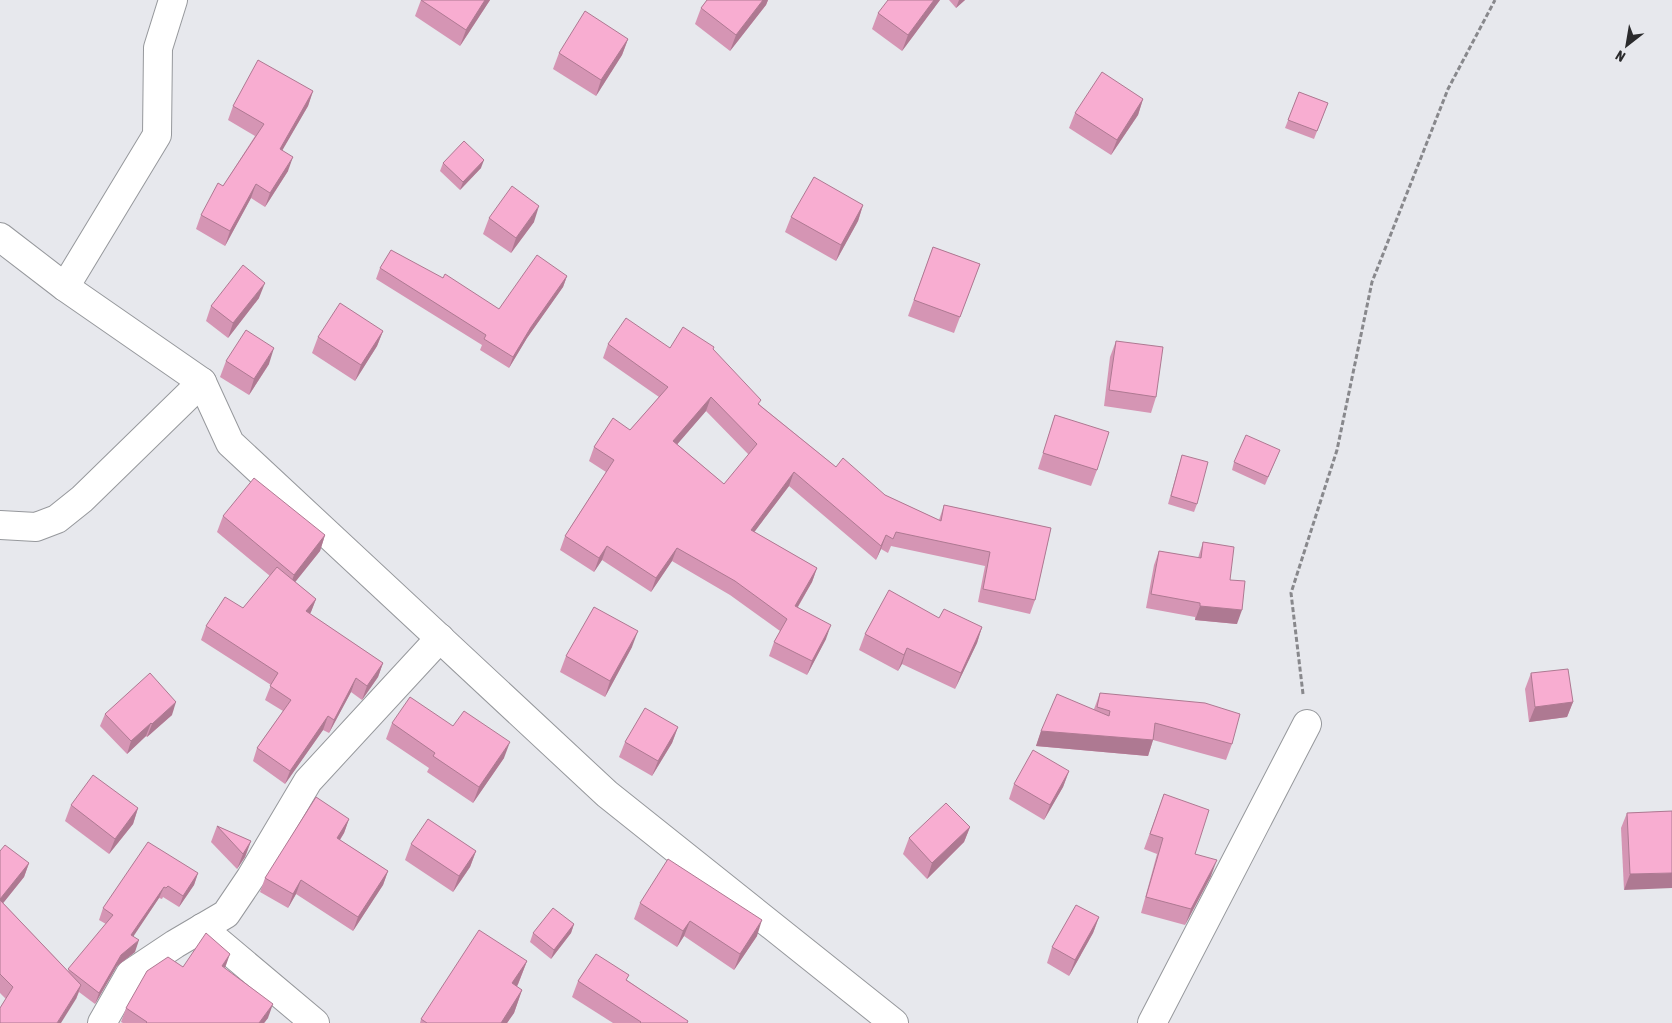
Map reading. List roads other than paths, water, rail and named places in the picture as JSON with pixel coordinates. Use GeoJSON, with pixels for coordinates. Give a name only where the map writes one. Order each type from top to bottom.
{"type":"FeatureCollection","features":[{"type":"Feature","properties":{"kind":"street"},"geometry":{"type":"LineString","coordinates":[[65,287],[157,135],[158,48],[173,0]]}},
{"type":"Feature","properties":{"kind":"street"},"geometry":{"type":"LineString","coordinates":[[0,237],[65,287],[202,382],[230,443],[607,794],[894,1023]]}},
{"type":"Feature","properties":{"kind":"street"},"geometry":{"type":"LineString","coordinates":[[0,526],[36,527],[58,518],[82,499],[202,382]]}},
{"type":"Feature","properties":{"kind":"street"},"geometry":{"type":"LineString","coordinates":[[102,1023],[130,974],[226,914],[251,877],[308,781],[440,638]]}},
{"type":"Feature","properties":{"kind":"street"},"geometry":{"type":"LineString","coordinates":[[1152,1023],[1307,724]]}},
{"type":"Feature","properties":{"kind":"street"},"geometry":{"type":"LineString","coordinates":[[202,928],[316,1023]]}}]}
